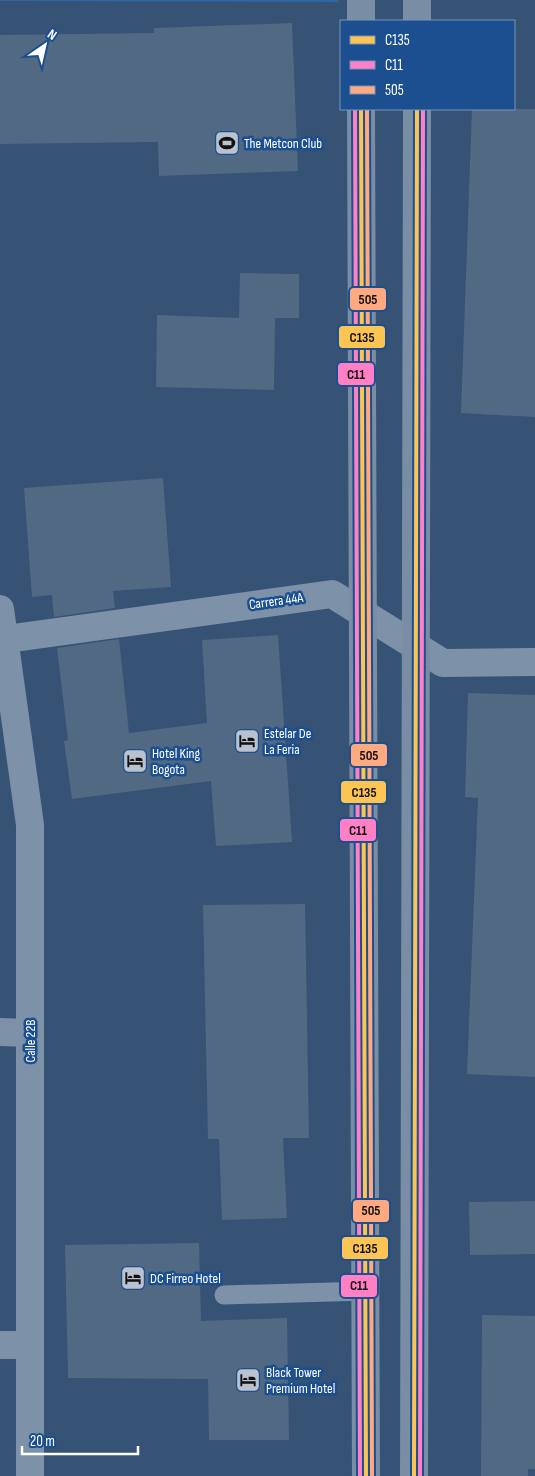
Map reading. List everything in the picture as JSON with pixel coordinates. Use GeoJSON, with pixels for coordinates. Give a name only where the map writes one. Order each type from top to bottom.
{"type":"FeatureCollection","features":[{"type":"Feature","properties":{"kind":"main road"},"geometry":{"type":"LineString","coordinates":[[361,0],[361,20]]}},
{"type":"Feature","properties":{"kind":"main road"},"geometry":{"type":"LineString","coordinates":[[417,0],[417,20]]}},
{"type":"Feature","properties":{"kind":"main road"},"geometry":{"type":"LineString","coordinates":[[361,110],[366,1476]]}},
{"type":"Feature","properties":{"kind":"main road"},"geometry":{"type":"LineString","coordinates":[[414,1476],[417,110]]}},
{"type":"Feature","properties":{"kind":"street","name":"Carrera 44A"},"geometry":{"type":"LineString","coordinates":[[2,640],[332,594],[443,663],[535,662]]}},
{"type":"Feature","properties":{"kind":"street","name":"Calle 22B"},"geometry":{"type":"LineString","coordinates":[[0,609],[2,640],[30,824],[30,1476]]}},
{"type":"Feature","properties":{"kind":"street"},"geometry":{"type":"LineString","coordinates":[[0,1032],[30,1033]]}},
{"type":"Feature","properties":{"kind":"street"},"geometry":{"type":"LineString","coordinates":[[0,1345],[30,1345]]}},
{"type":"Feature","properties":{"kind":"lane"},"geometry":{"type":"LineString","coordinates":[[224,1295],[366,1291]]}},
{"type":"Feature","properties":{"kind":"shaded area"},"geometry":{"type":"Polygon","coordinates":[[[338,0],[339,2],[0,1],[338,0]]]}},
{"type":"Feature","properties":{"kind":"building"},"geometry":{"type":"Polygon","coordinates":[[[292,23],[298,171],[159,176],[158,142],[0,144],[0,35],[154,33],[154,28],[292,23]]]}},
{"type":"Feature","properties":{"kind":"building"},"geometry":{"type":"Polygon","coordinates":[[[535,109],[535,417],[461,413],[472,110],[535,109]]]}},
{"type":"Feature","properties":{"kind":"building"},"geometry":{"type":"Polygon","coordinates":[[[240,273],[299,274],[299,318],[275,318],[274,390],[156,387],[157,315],[239,318],[240,273]]]}},
{"type":"Feature","properties":{"kind":"building"},"geometry":{"type":"Polygon","coordinates":[[[163,478],[171,587],[113,591],[115,608],[54,617],[52,595],[32,597],[24,488],[163,478]]]}},
{"type":"Feature","properties":{"kind":"building"},"geometry":{"type":"Polygon","coordinates":[[[278,635],[292,842],[216,846],[211,781],[72,799],[64,741],[68,740],[57,648],[119,639],[129,733],[207,723],[202,640],[278,635]]]}},
{"type":"Feature","properties":{"kind":"building"},"geometry":{"type":"Polygon","coordinates":[[[468,693],[535,695],[535,1077],[467,1074],[478,798],[465,797],[468,693]]]}},
{"type":"Feature","properties":{"kind":"building"},"geometry":{"type":"Polygon","coordinates":[[[305,904],[309,1138],[283,1138],[287,1218],[222,1220],[219,1139],[208,1139],[203,905],[305,904]]]}},
{"type":"Feature","properties":{"kind":"building"},"geometry":{"type":"Polygon","coordinates":[[[535,1201],[535,1254],[470,1255],[469,1202],[535,1201]]]}},
{"type":"Feature","properties":{"kind":"building"},"geometry":{"type":"Polygon","coordinates":[[[199,1243],[201,1321],[287,1318],[289,1440],[209,1440],[208,1379],[68,1378],[65,1245],[199,1243]]]}},
{"type":"Feature","properties":{"kind":"building"},"geometry":{"type":"Polygon","coordinates":[[[482,1315],[535,1316],[535,1469],[528,1469],[528,1476],[481,1476],[482,1315]]]}},
{"type":"Feature","properties":{"kind":"transit line","name":"C11"},"geometry":{"type":"LineString","coordinates":[[355,110],[360,1476]]}},
{"type":"Feature","properties":{"kind":"transit line","name":"C135"},"geometry":{"type":"LineString","coordinates":[[361,110],[366,1476]]}},
{"type":"Feature","properties":{"kind":"transit line","name":"505"},"geometry":{"type":"LineString","coordinates":[[367,110],[372,1476]]}},
{"type":"Feature","properties":{"kind":"transit line","name":"C135"},"geometry":{"type":"LineString","coordinates":[[414,1476],[417,110]]}},
{"type":"Feature","properties":{"kind":"transit line","name":"C11"},"geometry":{"type":"LineString","coordinates":[[420,1476],[423,110]]}},
{"type":"Feature","properties":{"kind":"place","name":"The Metcon Club"},"geometry":{"type":"Point","coordinates":[227,143]}},
{"type":"Feature","properties":{"kind":"place","name":"Estelar De La Feria"},"geometry":{"type":"Point","coordinates":[247,741]}},
{"type":"Feature","properties":{"kind":"place","name":"Hotel King Bogota"},"geometry":{"type":"Point","coordinates":[135,761]}},
{"type":"Feature","properties":{"kind":"place","name":"DC Firreo Hotel"},"geometry":{"type":"Point","coordinates":[133,1278]}},
{"type":"Feature","properties":{"kind":"place","name":"Black Tower Premium Hotel"},"geometry":{"type":"Point","coordinates":[248,1380]}}]}
